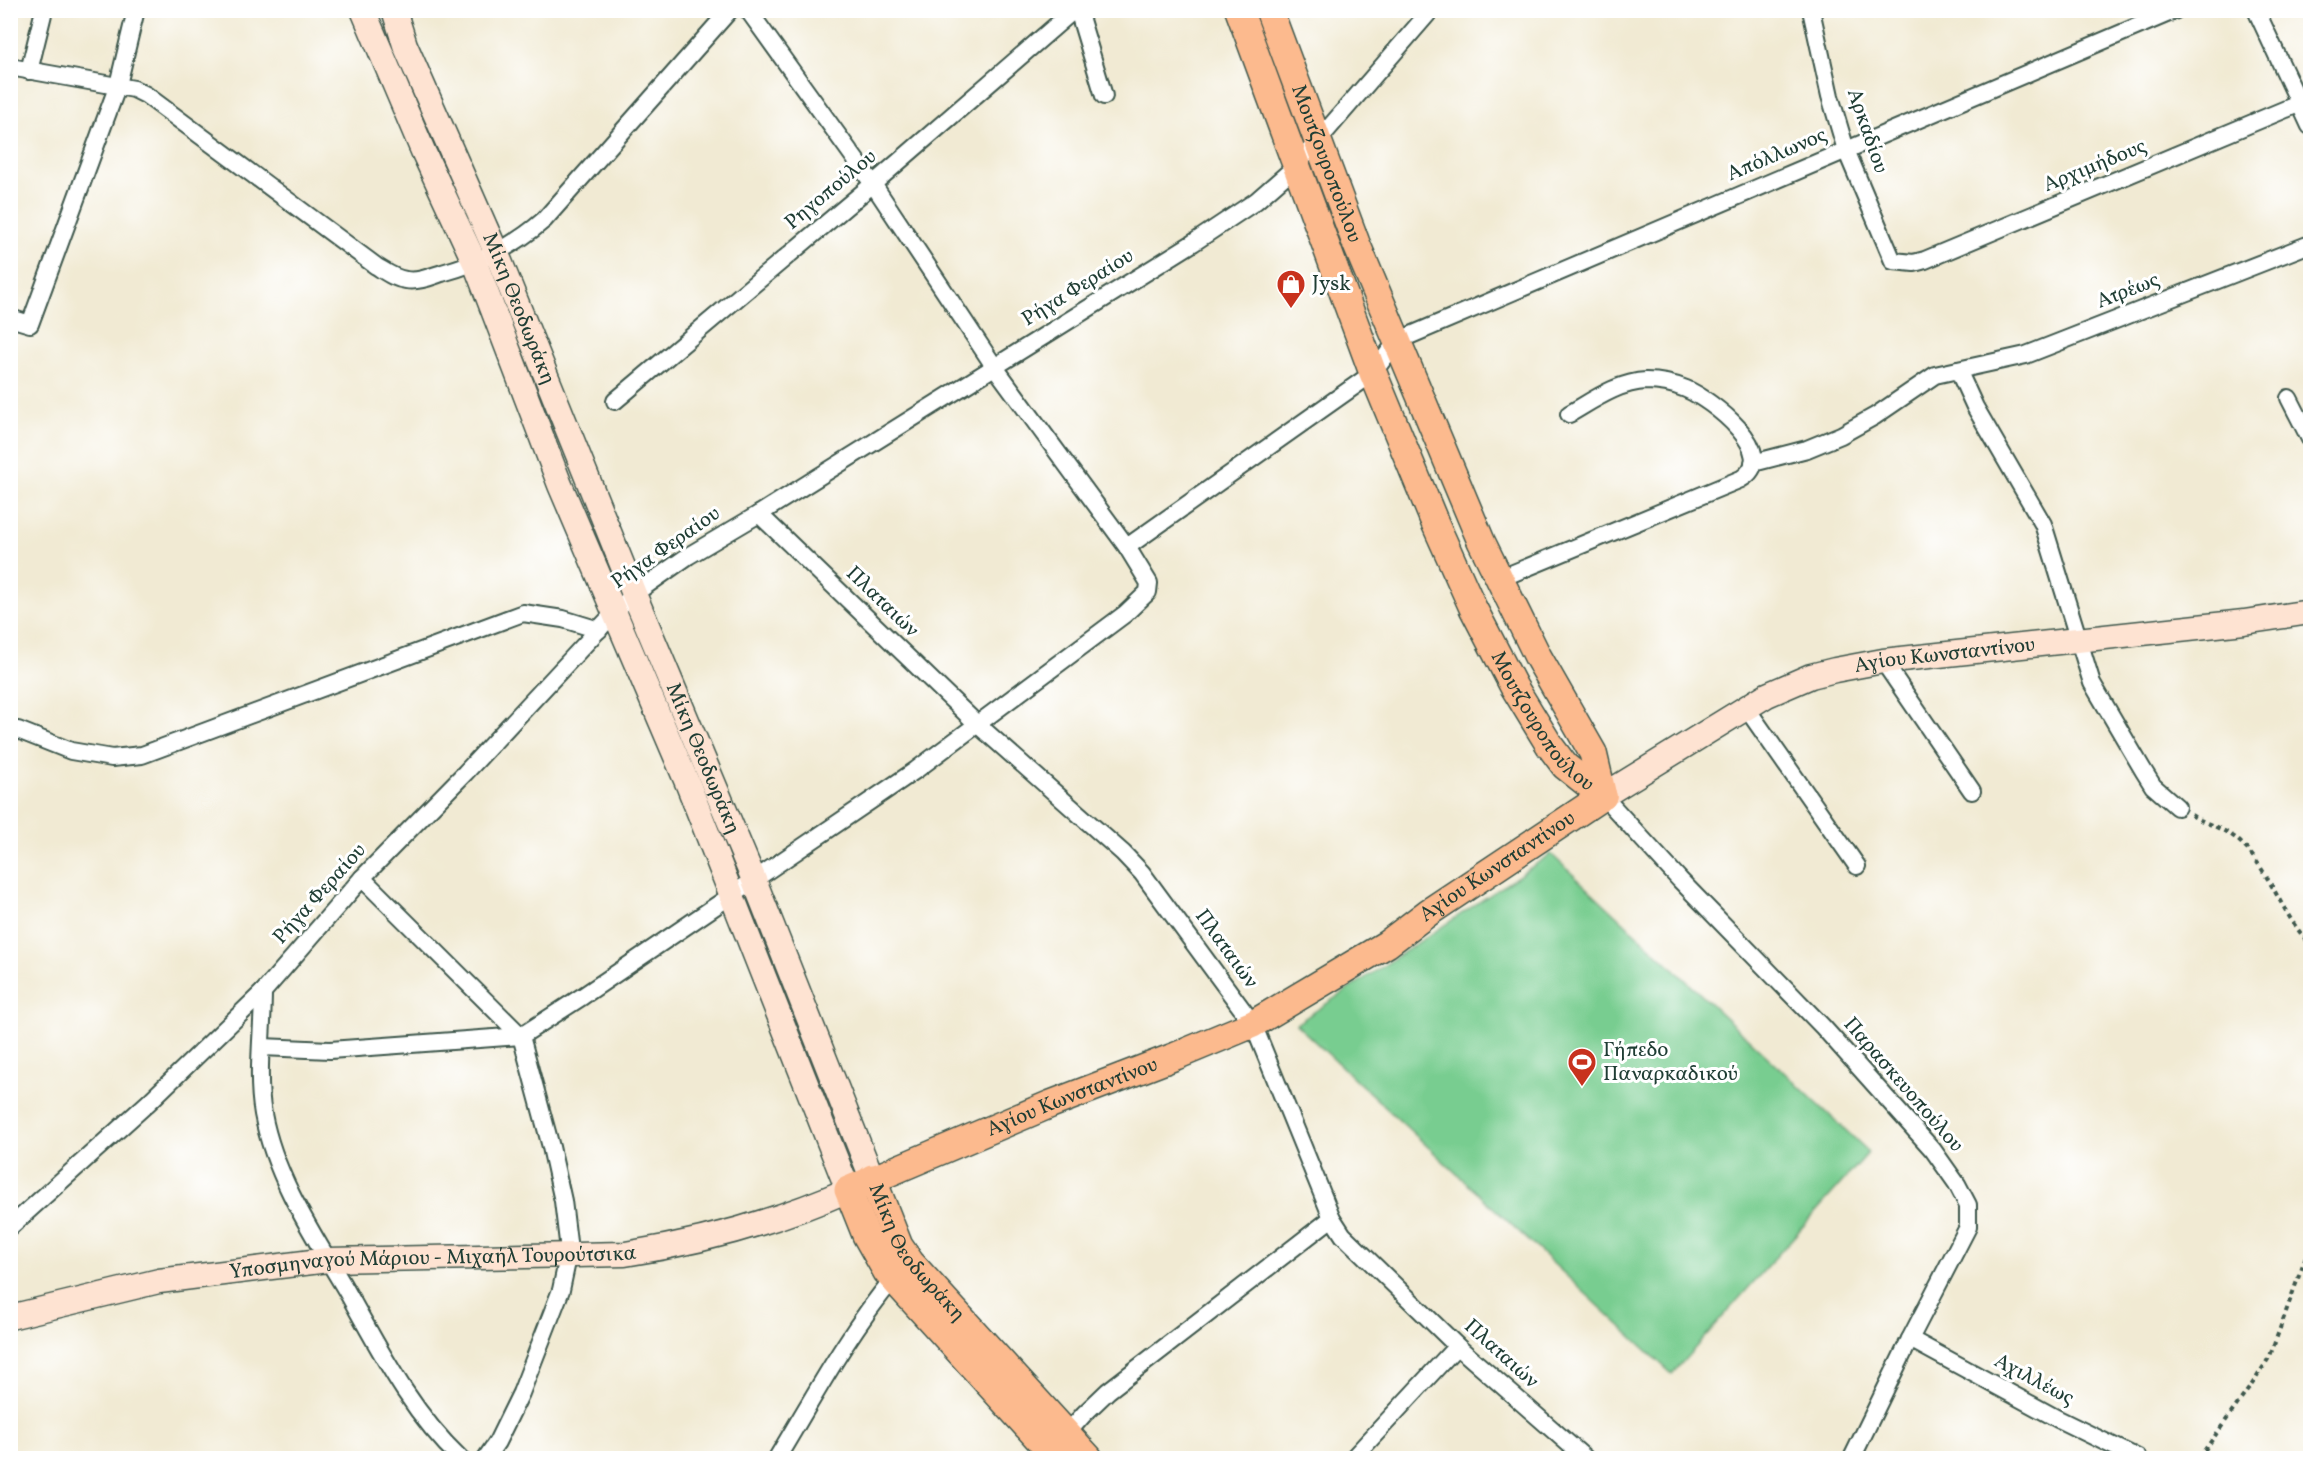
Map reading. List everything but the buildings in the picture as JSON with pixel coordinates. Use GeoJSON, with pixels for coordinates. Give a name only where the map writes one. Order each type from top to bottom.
{"type":"FeatureCollection","features":[{"type":"Feature","properties":{"kind":"main road","name":"Μουτζουροπούλου"},"geometry":{"type":"LineString","coordinates":[[1239,10],[1373,373],[1439,533],[1473,608],[1514,687],[1550,746],[1565,766],[1603,796]]}},
{"type":"Feature","properties":{"kind":"main road","name":"Μουτζουροπούλου"},"geometry":{"type":"LineString","coordinates":[[1269,10],[1316,140],[1397,341],[1499,579],[1538,657],[1593,753],[1603,796]]}},
{"type":"Feature","properties":{"kind":"main road","name":"Αγίου Κωνσταντίνου"},"geometry":{"type":"LineString","coordinates":[[848,1190],[872,1178],[1253,1024],[1387,944],[1429,912],[1603,796]]}},
{"type":"Feature","properties":{"kind":"main road","name":"Μίκη Θεοδωράκη"},"geometry":{"type":"LineString","coordinates":[[872,1178],[899,1245],[910,1262],[1056,1451]]}},
{"type":"Feature","properties":{"kind":"main road","name":"Μίκη Θεοδωράκη"},"geometry":{"type":"LineString","coordinates":[[848,1190],[871,1244],[893,1279],[1056,1451],[1089,1458]]}},
{"type":"Feature","properties":{"kind":"street"},"geometry":{"type":"LineString","coordinates":[[29,70],[44,10]]}},
{"type":"Feature","properties":{"kind":"street"},"geometry":{"type":"LineString","coordinates":[[10,318],[30,324],[118,85],[136,10]]}},
{"type":"Feature","properties":{"kind":"street","name":"Μίκη Θεοδωράκη"},"geometry":{"type":"LineString","coordinates":[[363,10],[423,151],[486,258],[634,594],[754,880],[872,1178]]}},
{"type":"Feature","properties":{"kind":"street","name":"Μίκη Θεοδωράκη"},"geometry":{"type":"LineString","coordinates":[[394,10],[405,45],[486,258],[560,485],[689,787],[848,1190]]}},
{"type":"Feature","properties":{"kind":"street"},"geometry":{"type":"LineString","coordinates":[[10,68],[118,85],[146,95],[376,266],[394,277],[420,280],[486,258],[528,235],[552,212],[730,10]]}},
{"type":"Feature","properties":{"kind":"street"},"geometry":{"type":"LineString","coordinates":[[262,1047],[330,1050],[521,1036],[916,770],[1125,614],[1148,592],[1149,583],[1127,548],[994,366],[873,184],[748,10]]}},
{"type":"Feature","properties":{"kind":"street"},"geometry":{"type":"LineString","coordinates":[[1076,10],[1104,96]]}},
{"type":"Feature","properties":{"kind":"street","name":"Ρηγοπούλου"},"geometry":{"type":"LineString","coordinates":[[615,401],[1076,10]]}},
{"type":"Feature","properties":{"kind":"street","name":"Ρήγα Φεραίου"},"geometry":{"type":"LineString","coordinates":[[10,1227],[149,1102],[263,992],[362,878],[634,594],[688,556],[759,514],[1256,201],[1296,166],[1316,140],[1431,10]]}},
{"type":"Feature","properties":{"kind":"street","name":"Αρκαδίου"},"geometry":{"type":"LineString","coordinates":[[1811,10],[1830,96],[1846,150],[1893,261]]}},
{"type":"Feature","properties":{"kind":"street","name":"Απόλλωνος"},"geometry":{"type":"LineString","coordinates":[[1397,341],[2176,10]]}},
{"type":"Feature","properties":{"kind":"street"},"geometry":{"type":"LineString","coordinates":[[2256,10],[2305,102],[2310,126]]}},
{"type":"Feature","properties":{"kind":"street","name":"Αρχιμήδους"},"geometry":{"type":"LineString","coordinates":[[1893,261],[1914,263],[1925,260],[2305,102]]}},
{"type":"Feature","properties":{"kind":"street","name":"Ατρέως"},"geometry":{"type":"LineString","coordinates":[[1753,463],[1807,449],[1841,435],[1875,416],[1935,375],[2026,354],[2310,244]]}},
{"type":"Feature","properties":{"kind":"street"},"geometry":{"type":"LineString","coordinates":[[1127,548],[1373,373],[1397,341]]}},
{"type":"Feature","properties":{"kind":"street"},"geometry":{"type":"LineString","coordinates":[[1958,370],[1975,407],[2043,524],[2092,683],[2153,786],[2177,807]]}},
{"type":"Feature","properties":{"kind":"street"},"geometry":{"type":"LineString","coordinates":[[1499,579],[1741,479],[1747,476],[1753,463],[1750,445],[1732,420],[1688,390],[1666,383],[1644,381],[1624,386],[1569,414]]}},
{"type":"Feature","properties":{"kind":"street"},"geometry":{"type":"LineString","coordinates":[[2289,398],[2310,438]]}},
{"type":"Feature","properties":{"kind":"street","name":"Πλαταιών"},"geometry":{"type":"LineString","coordinates":[[759,514],[976,724],[1123,853],[1142,873],[1253,1024],[1332,1218],[1343,1235],[1457,1346],[1585,1458]]}},
{"type":"Feature","properties":{"kind":"street","name":"Αγίου Κωνσταντίνου"},"geometry":{"type":"LineString","coordinates":[[1603,796],[1745,706],[1811,676],[1883,661],[2310,612]]}},
{"type":"Feature","properties":{"kind":"street"},"geometry":{"type":"LineString","coordinates":[[10,730],[18,730],[71,751],[112,758],[142,755],[523,613],[562,618],[599,630]]}},
{"type":"Feature","properties":{"kind":"street"},"geometry":{"type":"LineString","coordinates":[[1883,661],[1972,791]]}},
{"type":"Feature","properties":{"kind":"street"},"geometry":{"type":"LineString","coordinates":[[1745,706],[1857,866]]}},
{"type":"Feature","properties":{"kind":"street","name":"Παρασκευοπούλου"},"geometry":{"type":"LineString","coordinates":[[1603,796],[1680,880],[1823,1027],[1933,1150],[1957,1184],[1968,1205],[1968,1227],[1910,1339],[1853,1458]]}},
{"type":"Feature","properties":{"kind":"street"},"geometry":{"type":"LineString","coordinates":[[362,878],[521,1036],[563,1201],[568,1257],[561,1290],[521,1393],[497,1442],[486,1458]]}},
{"type":"Feature","properties":{"kind":"street"},"geometry":{"type":"LineString","coordinates":[[263,992],[261,1093],[271,1143],[305,1218],[418,1413],[460,1458]]}},
{"type":"Feature","properties":{"kind":"street","name":"Υποσμηναγού Μάριου - Μιχαήλ Τουρούτσικα"},"geometry":{"type":"LineString","coordinates":[[10,1317],[159,1281],[328,1260],[568,1257],[625,1254],[673,1246],[746,1228],[818,1204],[848,1190]]}},
{"type":"Feature","properties":{"kind":"street"},"geometry":{"type":"LineString","coordinates":[[1056,1451],[1108,1391],[1332,1218]]}},
{"type":"Feature","properties":{"kind":"street"},"geometry":{"type":"LineString","coordinates":[[777,1458],[847,1338],[868,1308],[893,1279]]}},
{"type":"Feature","properties":{"kind":"street","name":"Αχιλλέως"},"geometry":{"type":"LineString","coordinates":[[1910,1339],[2058,1419],[2138,1458]]}},
{"type":"Feature","properties":{"kind":"street"},"geometry":{"type":"LineString","coordinates":[[1353,1458],[1457,1346]]}},
{"type":"Feature","properties":{"kind":"path"},"geometry":{"type":"LineString","coordinates":[[2177,807],[2206,824],[2227,832],[2239,842],[2260,868],[2300,933],[2310,944]]}},
{"type":"Feature","properties":{"kind":"path"},"geometry":{"type":"LineString","coordinates":[[2199,1458],[2270,1356],[2310,1245]]}},
{"type":"Feature","properties":{"kind":"green space","name":"Γήπεδο Παναρκαδικού"},"geometry":{"type":"Polygon","coordinates":[[[1551,854],[1869,1152],[1672,1374],[1296,1024],[1551,854]]]}},
{"type":"Feature","properties":{"kind":"place","name":"Jysk"},"geometry":{"type":"Point","coordinates":[1291,310]}},
{"type":"Feature","properties":{"kind":"place","name":"Γήπεδο Παναρκαδικού"},"geometry":{"type":"Point","coordinates":[1582,1088]}}]}
